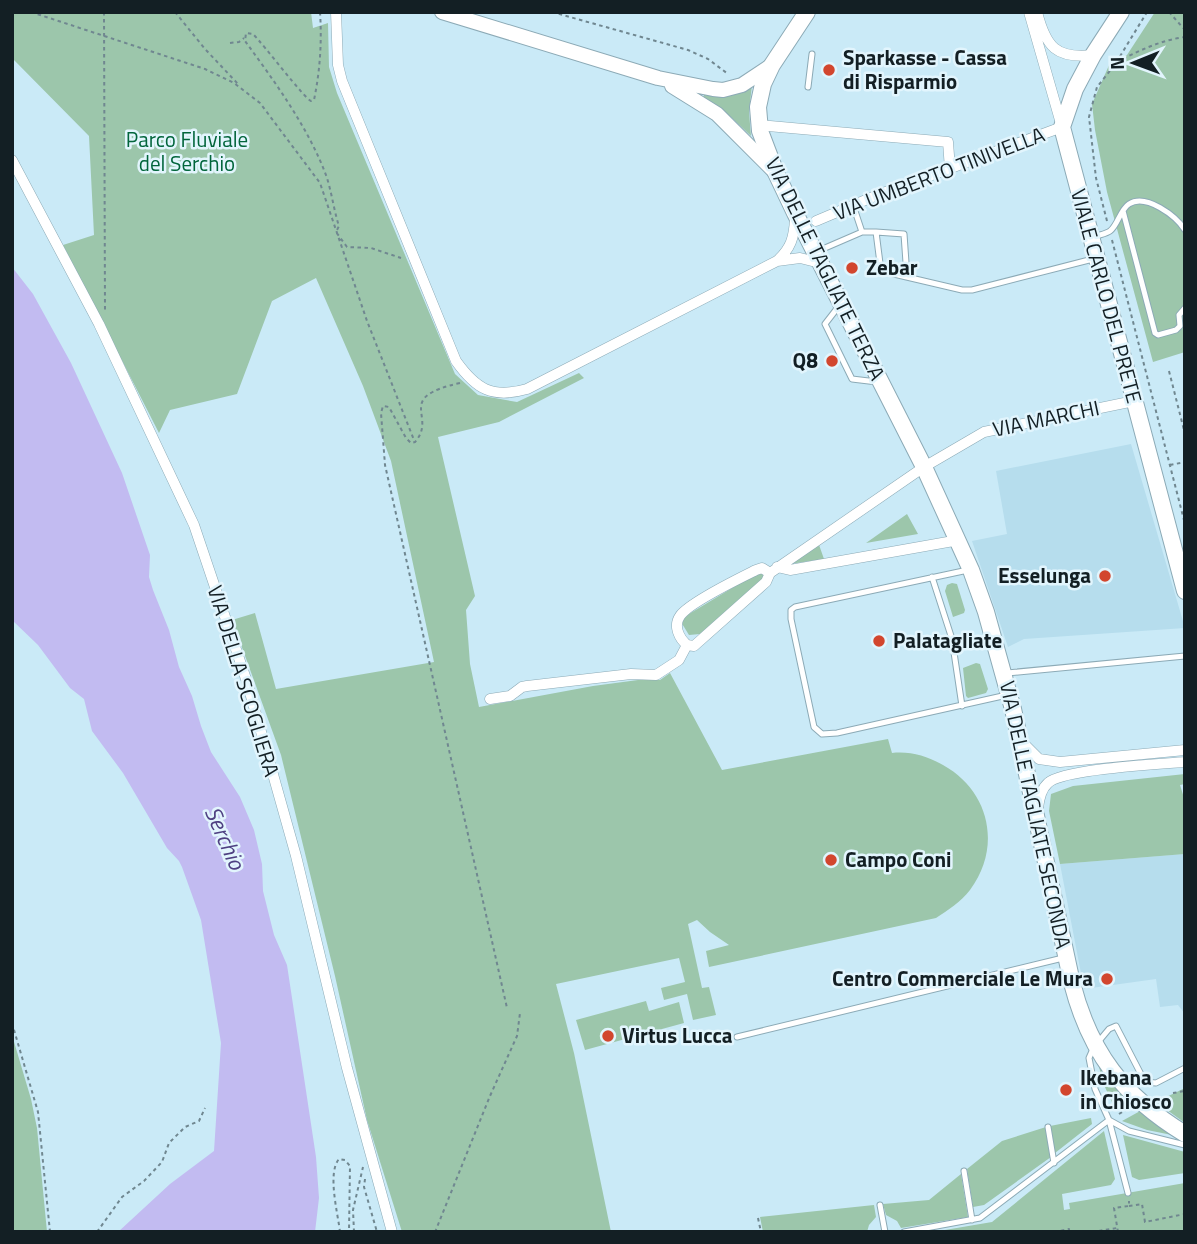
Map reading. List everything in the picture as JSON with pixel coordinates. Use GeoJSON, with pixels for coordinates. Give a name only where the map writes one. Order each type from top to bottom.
{"type":"FeatureCollection","features":[{"type":"Feature","properties":{"kind":"main road"},"geometry":{"type":"LineString","coordinates":[[442,12],[658,78],[723,90],[742,85],[772,65]]}},
{"type":"Feature","properties":{"kind":"main road","name":"VIA DELLE TAGLIATE TERZA"},"geometry":{"type":"LineString","coordinates":[[807,12],[772,65],[758,100],[758,124],[776,173],[795,213],[924,467]]}},
{"type":"Feature","properties":{"kind":"main road"},"geometry":{"type":"LineString","coordinates":[[1062,127],[1075,89],[1121,12]]}},
{"type":"Feature","properties":{"kind":"main road"},"geometry":{"type":"LineString","coordinates":[[658,78],[717,114],[776,173]]}},
{"type":"Feature","properties":{"kind":"main road","name":"VIALE CARLO DEL PRETE"},"geometry":{"type":"LineString","coordinates":[[1062,127],[1185,591]]}},
{"type":"Feature","properties":{"kind":"main road","name":"VIA DELLE TAGLIATE SECONDA"},"geometry":{"type":"LineString","coordinates":[[924,467],[971,570],[1004,673],[1078,1008],[1109,1069],[1127,1090],[1162,1119],[1185,1133]]}},
{"type":"Feature","properties":{"kind":"street"},"geometry":{"type":"LineString","coordinates":[[336,12],[338,65],[342,81],[456,361],[470,381],[482,388],[512,393],[527,389],[777,261],[787,252],[793,241],[795,213]]}},
{"type":"Feature","properties":{"kind":"street"},"geometry":{"type":"LineString","coordinates":[[1029,12],[1062,127]]}},
{"type":"Feature","properties":{"kind":"street"},"geometry":{"type":"LineString","coordinates":[[1037,12],[1042,31],[1052,47],[1070,56],[1093,55]]}},
{"type":"Feature","properties":{"kind":"street"},"geometry":{"type":"LineString","coordinates":[[758,124],[947,142],[950,169]]}},
{"type":"Feature","properties":{"kind":"street","name":"VIA UMBERTO TINIVELLA"},"geometry":{"type":"LineString","coordinates":[[816,221],[1062,127]]}},
{"type":"Feature","properties":{"kind":"street","name":"VIA DELLA SCOGLIERA"},"geometry":{"type":"LineString","coordinates":[[12,160],[99,324],[194,525],[247,682],[296,856],[347,1068],[392,1232]]}},
{"type":"Feature","properties":{"kind":"street"},"geometry":{"type":"LineString","coordinates":[[777,261],[817,258]]}},
{"type":"Feature","properties":{"kind":"street","name":"VIA MARCHI"},"geometry":{"type":"LineString","coordinates":[[774,570],[924,467],[984,432],[1134,401]]}},
{"type":"Feature","properties":{"kind":"street"},"geometry":{"type":"LineString","coordinates":[[774,570],[766,582],[694,646],[681,640],[677,621],[685,609],[756,570],[762,568],[790,570],[959,540]]}},
{"type":"Feature","properties":{"kind":"street"},"geometry":{"type":"LineString","coordinates":[[490,699],[510,696],[527,686],[631,674],[656,675],[679,660],[687,645]]}},
{"type":"Feature","properties":{"kind":"street"},"geometry":{"type":"LineString","coordinates":[[1019,739],[1045,762],[1185,750]]}},
{"type":"Feature","properties":{"kind":"street"},"geometry":{"type":"LineString","coordinates":[[1037,819],[1041,792],[1053,778],[1082,772],[1185,762]]}},
{"type":"Feature","properties":{"kind":"lane"},"geometry":{"type":"LineString","coordinates":[[808,87],[812,54]]}},
{"type":"Feature","properties":{"kind":"lane"},"geometry":{"type":"LineString","coordinates":[[1091,238],[1110,231],[1132,202],[1161,207],[1181,223],[1185,230]]}},
{"type":"Feature","properties":{"kind":"lane"},"geometry":{"type":"LineString","coordinates":[[853,205],[862,232]]}},
{"type":"Feature","properties":{"kind":"lane"},"geometry":{"type":"LineString","coordinates":[[1123,211],[1155,333],[1158,335],[1176,330],[1180,326],[1179,315],[1185,308]]}},
{"type":"Feature","properties":{"kind":"lane"},"geometry":{"type":"LineString","coordinates":[[817,258],[862,232],[904,234],[907,277]]}},
{"type":"Feature","properties":{"kind":"lane"},"geometry":{"type":"LineString","coordinates":[[876,232],[881,271],[962,290],[972,290],[1096,258]]}},
{"type":"Feature","properties":{"kind":"lane"},"geometry":{"type":"LineString","coordinates":[[841,304],[825,324],[852,379],[880,382]]}},
{"type":"Feature","properties":{"kind":"lane"},"geometry":{"type":"LineString","coordinates":[[971,570],[791,610],[814,727],[822,734],[836,733],[1009,694]]}},
{"type":"Feature","properties":{"kind":"lane"},"geometry":{"type":"LineString","coordinates":[[932,577],[952,639],[962,706]]}},
{"type":"Feature","properties":{"kind":"lane"},"geometry":{"type":"LineString","coordinates":[[1004,673],[1185,656]]}},
{"type":"Feature","properties":{"kind":"lane"},"geometry":{"type":"LineString","coordinates":[[737,1037],[1066,957]]}},
{"type":"Feature","properties":{"kind":"lane"},"geometry":{"type":"LineString","coordinates":[[1128,1193],[1109,1120],[1095,1088],[1089,1058],[1095,1045],[1109,1029],[1116,1026],[1145,1082],[1156,1083],[1185,1068]]}},
{"type":"Feature","properties":{"kind":"lane"},"geometry":{"type":"LineString","coordinates":[[1109,1120],[1129,1131],[1185,1145]]}},
{"type":"Feature","properties":{"kind":"lane"},"geometry":{"type":"LineString","coordinates":[[904,1232],[980,1219],[1109,1120]]}},
{"type":"Feature","properties":{"kind":"lane"},"geometry":{"type":"LineString","coordinates":[[1048,1127],[1055,1163]]}},
{"type":"Feature","properties":{"kind":"lane"},"geometry":{"type":"LineString","coordinates":[[964,1171],[972,1220]]}},
{"type":"Feature","properties":{"kind":"lane"},"geometry":{"type":"LineString","coordinates":[[880,1205],[886,1232]]}},
{"type":"Feature","properties":{"kind":"path"},"geometry":{"type":"LineString","coordinates":[[31,12],[184,61],[241,87]]}},
{"type":"Feature","properties":{"kind":"path"},"geometry":{"type":"LineString","coordinates":[[99,324],[106,302],[104,12]]}},
{"type":"Feature","properties":{"kind":"path"},"geometry":{"type":"LineString","coordinates":[[175,12],[205,49],[260,103],[320,183],[367,321],[415,442]]}},
{"type":"Feature","properties":{"kind":"path"},"geometry":{"type":"LineString","coordinates":[[230,43],[239,42],[246,33],[253,34],[306,99],[314,100],[321,50],[320,12]]}},
{"type":"Feature","properties":{"kind":"path"},"geometry":{"type":"LineString","coordinates":[[552,12],[698,53],[733,77]]}},
{"type":"Feature","properties":{"kind":"path"},"geometry":{"type":"LineString","coordinates":[[1147,12],[1116,63],[1097,87],[1089,117],[1096,178],[1185,524]]}},
{"type":"Feature","properties":{"kind":"path"},"geometry":{"type":"LineString","coordinates":[[1169,12],[1185,30]]}},
{"type":"Feature","properties":{"kind":"path"},"geometry":{"type":"LineString","coordinates":[[245,37],[273,78],[318,157],[327,179],[339,226],[336,232]]}},
{"type":"Feature","properties":{"kind":"path"},"geometry":{"type":"LineString","coordinates":[[1116,63],[1173,38],[1185,37]]}},
{"type":"Feature","properties":{"kind":"path"},"geometry":{"type":"LineString","coordinates":[[336,232],[347,247],[371,248],[416,263]]}},
{"type":"Feature","properties":{"kind":"path"},"geometry":{"type":"LineString","coordinates":[[1169,370],[1185,434]]}},
{"type":"Feature","properties":{"kind":"path"},"geometry":{"type":"LineString","coordinates":[[415,442],[421,429],[421,403],[427,394],[440,387],[470,381]]}},
{"type":"Feature","properties":{"kind":"path"},"geometry":{"type":"LineString","coordinates":[[415,442],[411,443],[406,439],[389,407],[383,407],[381,413],[385,465],[507,1008]]}},
{"type":"Feature","properties":{"kind":"path"},"geometry":{"type":"LineString","coordinates":[[1152,470],[1185,462]]}},
{"type":"Feature","properties":{"kind":"path"},"geometry":{"type":"LineString","coordinates":[[435,1232],[517,1036],[520,1013]]}},
{"type":"Feature","properties":{"kind":"path"},"geometry":{"type":"LineString","coordinates":[[12,1023],[38,1112],[50,1232]]}},
{"type":"Feature","properties":{"kind":"path"},"geometry":{"type":"LineString","coordinates":[[1173,1093],[1185,1091]]}},
{"type":"Feature","properties":{"kind":"path"},"geometry":{"type":"LineString","coordinates":[[97,1232],[122,1197],[144,1181],[162,1162],[169,1143],[185,1127],[199,1121],[205,1108]]}},
{"type":"Feature","properties":{"kind":"path"},"geometry":{"type":"LineString","coordinates":[[354,1232],[356,1194],[364,1163],[372,1156]]}},
{"type":"Feature","properties":{"kind":"path"},"geometry":{"type":"LineString","coordinates":[[372,1156],[366,1170],[365,1187],[377,1232]]}},
{"type":"Feature","properties":{"kind":"path"},"geometry":{"type":"LineString","coordinates":[[340,1232],[334,1175],[335,1164],[340,1159],[350,1166],[349,1232]]}},
{"type":"Feature","properties":{"kind":"path"},"geometry":{"type":"LineString","coordinates":[[1128,1193],[1129,1206]]}},
{"type":"Feature","properties":{"kind":"path"},"geometry":{"type":"LineString","coordinates":[[1118,1232],[1114,1208],[1142,1204],[1146,1222],[1185,1214]]}},
{"type":"Feature","properties":{"kind":"path"},"geometry":{"type":"LineString","coordinates":[[758,1217],[761,1232]]}},
{"type":"Feature","properties":{"kind":"path"},"geometry":{"type":"LineString","coordinates":[[1092,1232],[1118,1228]]}},
{"type":"Feature","properties":{"kind":"path"},"geometry":{"type":"LineString","coordinates":[[1054,1232],[1069,1229],[1069,1232]]}},
{"type":"Feature","properties":{"kind":"shaded area"},"geometry":{"type":"Polygon","coordinates":[[[1131,444],[1185,628],[1024,639],[1008,647],[972,541],[1007,534],[996,471],[1131,444]]]}},
{"type":"Feature","properties":{"kind":"shaded area"},"geometry":{"type":"Polygon","coordinates":[[[1185,854],[1185,1014],[1178,1005],[1160,1007],[1156,979],[1084,989],[1060,864],[1185,854]]]}},
{"type":"Feature","properties":{"kind":"green space","name":"Parco Fluviale del Serchio"},"geometry":{"type":"Polygon","coordinates":[[[12,12],[311,12],[313,28],[328,23],[329,67],[337,93],[455,374],[478,395],[517,402],[579,373],[584,378],[499,422],[438,437],[475,596],[466,610],[470,664],[479,707],[593,686],[660,680],[670,673],[722,770],[888,739],[892,753],[925,757],[959,776],[972,789],[981,805],[988,838],[980,873],[963,898],[936,918],[709,967],[706,951],[729,945],[697,920],[688,924],[702,988],[709,987],[716,1015],[693,1020],[687,994],[664,1000],[661,988],[685,982],[679,958],[556,984],[574,1053],[611,1232],[402,1232],[367,1120],[281,755],[232,620],[255,613],[276,689],[434,662],[391,461],[363,386],[316,278],[272,301],[237,394],[170,410],[159,433],[63,245],[94,235],[89,136],[12,58],[12,12]]]}},
{"type":"Feature","properties":{"kind":"green space"},"geometry":{"type":"Polygon","coordinates":[[[1155,12],[1185,12],[1185,352],[1153,362],[1107,192],[1092,104],[1110,63],[1127,55],[1155,12]]]}},
{"type":"Feature","properties":{"kind":"green space"},"geometry":{"type":"Polygon","coordinates":[[[752,85],[749,112],[751,136],[731,117],[703,98],[704,95],[735,94],[752,85]]]}},
{"type":"Feature","properties":{"kind":"green space"},"geometry":{"type":"Polygon","coordinates":[[[907,514],[918,534],[866,543],[907,514]]]}},
{"type":"Feature","properties":{"kind":"green space"},"geometry":{"type":"Polygon","coordinates":[[[818,542],[824,559],[790,564],[818,542]]]}},
{"type":"Feature","properties":{"kind":"green space"},"geometry":{"type":"Polygon","coordinates":[[[757,573],[763,574],[764,579],[700,634],[689,635],[681,622],[684,617],[757,573]]]}},
{"type":"Feature","properties":{"kind":"green space"},"geometry":{"type":"Polygon","coordinates":[[[957,584],[965,610],[953,617],[945,591],[947,585],[957,584]]]}},
{"type":"Feature","properties":{"kind":"green space"},"geometry":{"type":"Polygon","coordinates":[[[980,664],[988,689],[986,693],[968,698],[963,668],[980,664]]]}},
{"type":"Feature","properties":{"kind":"green space"},"geometry":{"type":"Polygon","coordinates":[[[1185,774],[1185,784],[1180,785],[1185,801],[1185,854],[1060,864],[1049,811],[1051,794],[1073,786],[1185,774]]]}},
{"type":"Feature","properties":{"kind":"green space","name":"Virtus Lucca"},"geometry":{"type":"Polygon","coordinates":[[[646,1001],[649,1011],[679,1002],[684,1023],[585,1050],[576,1020],[646,1001]]]}},
{"type":"Feature","properties":{"kind":"green space"},"geometry":{"type":"Polygon","coordinates":[[[12,1035],[37,1128],[47,1232],[12,1232],[12,1035]]]}},
{"type":"Feature","properties":{"kind":"green space"},"geometry":{"type":"Polygon","coordinates":[[[1101,1065],[1133,1103],[1116,1111],[1104,1085],[1099,1067],[1101,1065]]]}},
{"type":"Feature","properties":{"kind":"green space"},"geometry":{"type":"Polygon","coordinates":[[[1185,1088],[1185,1123],[1156,1102],[1185,1088]]]}},
{"type":"Feature","properties":{"kind":"green space"},"geometry":{"type":"Polygon","coordinates":[[[1142,1110],[1177,1136],[1147,1130],[1122,1121],[1142,1110]]]}},
{"type":"Feature","properties":{"kind":"green space"},"geometry":{"type":"Polygon","coordinates":[[[1091,1118],[1092,1124],[1055,1153],[1050,1126],[1091,1118]]]}},
{"type":"Feature","properties":{"kind":"green space"},"geometry":{"type":"Polygon","coordinates":[[[1046,1127],[1051,1157],[984,1205],[973,1207],[967,1169],[1002,1141],[1046,1127]]]}},
{"type":"Feature","properties":{"kind":"green space"},"geometry":{"type":"Polygon","coordinates":[[[1104,1131],[1115,1179],[1111,1185],[1062,1194],[1064,1210],[1070,1209],[1069,1203],[1185,1183],[1185,1232],[933,1232],[992,1222],[1104,1131]]]}},
{"type":"Feature","properties":{"kind":"green space"},"geometry":{"type":"Polygon","coordinates":[[[1123,1135],[1185,1152],[1185,1173],[1139,1180],[1132,1177],[1123,1135]]]}},
{"type":"Feature","properties":{"kind":"green space"},"geometry":{"type":"Polygon","coordinates":[[[961,1174],[968,1217],[901,1228],[897,1221],[886,1215],[883,1204],[929,1200],[961,1174]]]}},
{"type":"Feature","properties":{"kind":"green space"},"geometry":{"type":"Polygon","coordinates":[[[874,1205],[876,1217],[867,1232],[763,1232],[760,1217],[874,1205]]]}},
{"type":"Feature","properties":{"kind":"water","name":"Serchio"},"geometry":{"type":"Polygon","coordinates":[[[12,267],[33,294],[71,363],[122,473],[150,555],[149,577],[169,630],[179,667],[211,752],[240,797],[254,830],[262,864],[263,891],[274,935],[287,965],[316,1157],[319,1198],[315,1232],[118,1232],[170,1184],[214,1151],[221,1043],[201,920],[182,867],[167,848],[123,773],[92,731],[84,699],[70,688],[38,645],[12,620],[12,267]]]}},
{"type":"Feature","properties":{"kind":"place","name":"Sparkasse - Cassa di Risparmio"},"geometry":{"type":"Point","coordinates":[829,70]}},
{"type":"Feature","properties":{"kind":"place","name":"Zebar"},"geometry":{"type":"Point","coordinates":[852,268]}},
{"type":"Feature","properties":{"kind":"place","name":"Q8"},"geometry":{"type":"Point","coordinates":[832,361]}},
{"type":"Feature","properties":{"kind":"place","name":"Esselunga"},"geometry":{"type":"Point","coordinates":[1105,576]}},
{"type":"Feature","properties":{"kind":"place","name":"Palatagliate"},"geometry":{"type":"Point","coordinates":[879,641]}},
{"type":"Feature","properties":{"kind":"place","name":"Campo Coni"},"geometry":{"type":"Point","coordinates":[831,860]}},
{"type":"Feature","properties":{"kind":"place","name":"Centro Commerciale Le Mura"},"geometry":{"type":"Point","coordinates":[1107,979]}},
{"type":"Feature","properties":{"kind":"place","name":"Virtus Lucca"},"geometry":{"type":"Point","coordinates":[608,1036]}},
{"type":"Feature","properties":{"kind":"place","name":"Ikebana in Chiosco"},"geometry":{"type":"Point","coordinates":[1066,1090]}}]}
